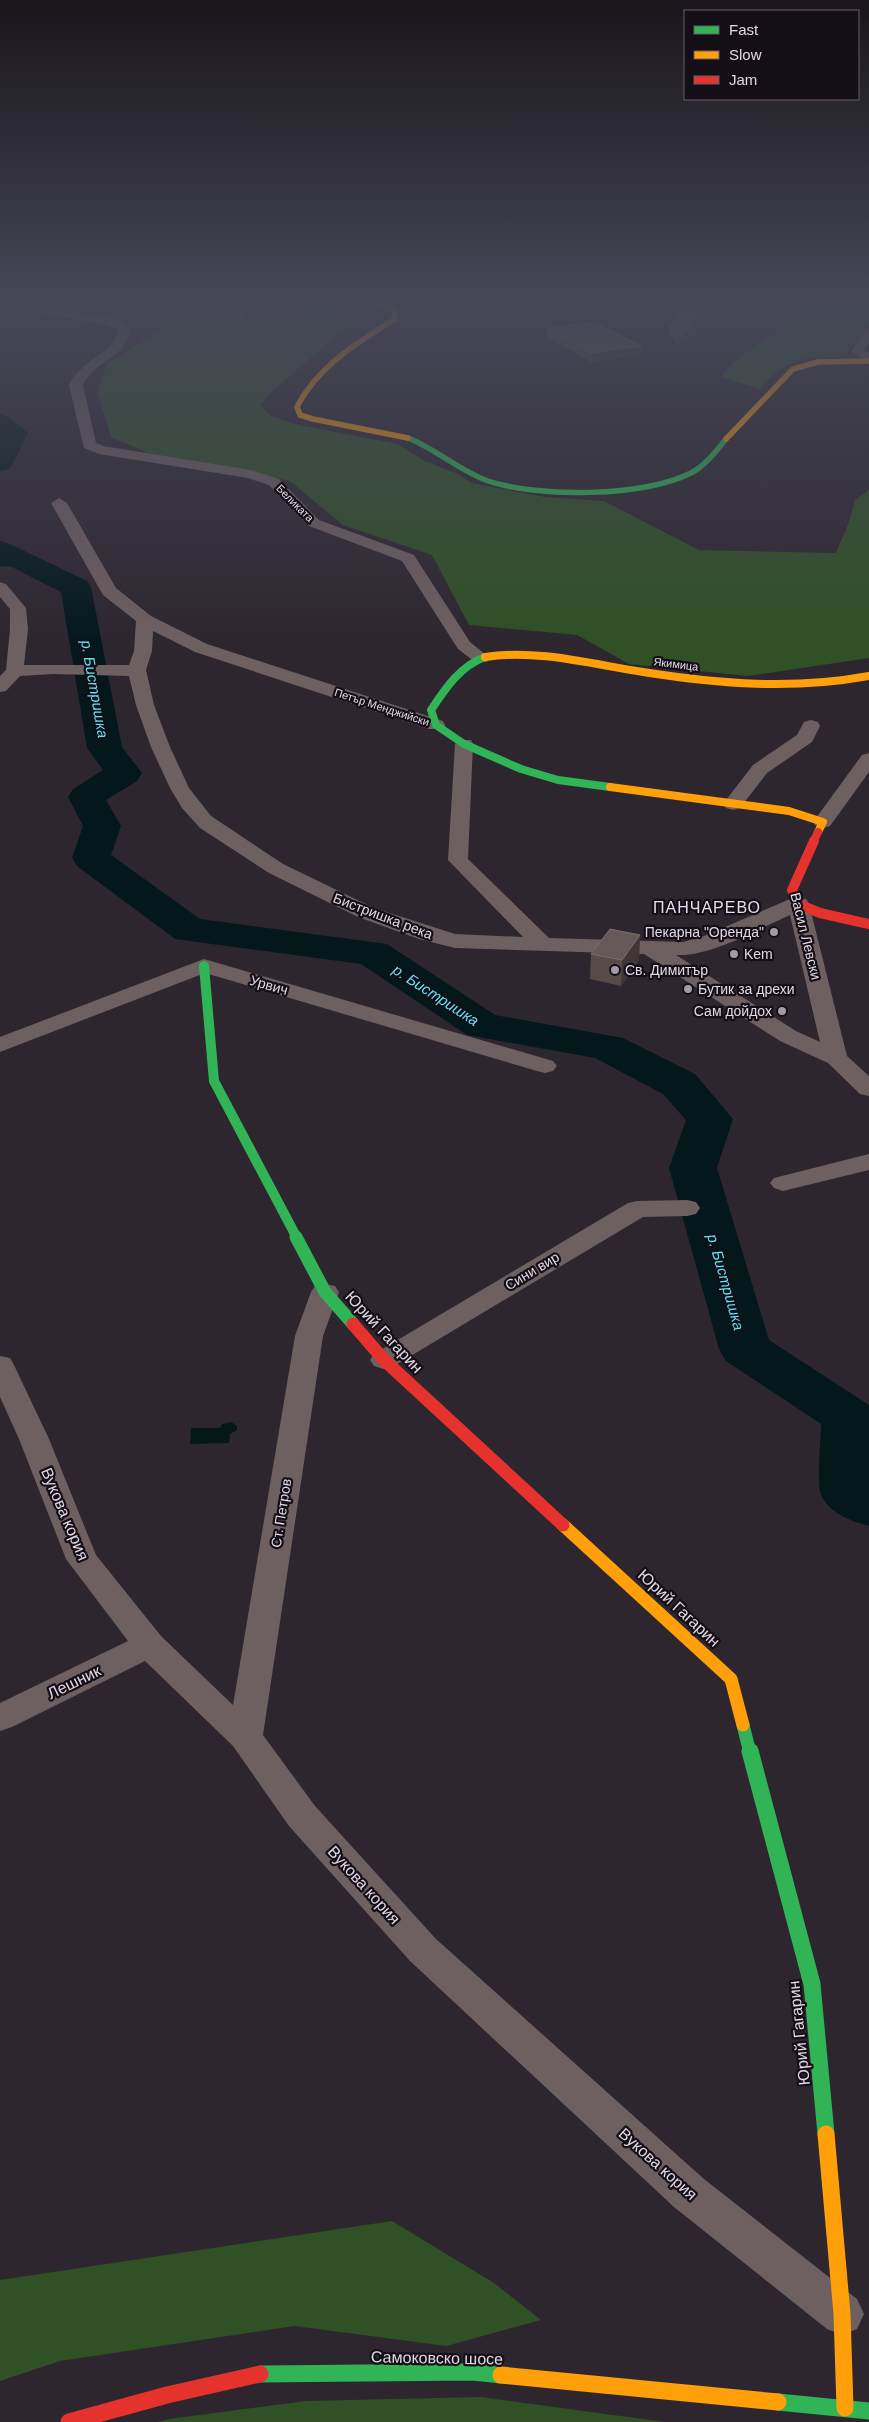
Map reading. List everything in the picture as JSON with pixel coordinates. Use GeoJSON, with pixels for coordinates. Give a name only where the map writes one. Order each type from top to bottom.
{"type":"FeatureCollection","features":[{"type":"Feature","properties":{"kind":"street","name":"Беликата"},"geometry":{"type":"LineString","coordinates":[[84,418],[89,446],[99,450],[154,460],[251,474],[274,482],[314,523],[408,558],[464,645],[481,658]]}},
{"type":"Feature","properties":{"kind":"street"},"geometry":{"type":"LineString","coordinates":[[308,418],[389,433],[413,440],[489,482],[540,491],[646,486],[673,480],[694,472],[704,464],[746,418]]}},
{"type":"Feature","properties":{"kind":"street","name":"Петър Менджийски"},"geometry":{"type":"LineString","coordinates":[[59,503],[109,591],[144,620],[201,648],[436,725],[464,744],[522,770],[558,780],[789,811],[823,822]]}},
{"type":"Feature","properties":{"kind":"street"},"geometry":{"type":"LineString","coordinates":[[0,586],[18,608],[15,671]]}},
{"type":"Feature","properties":{"kind":"street"},"geometry":{"type":"LineString","coordinates":[[144,620],[155,649]]}},
{"type":"Feature","properties":{"kind":"street"},"geometry":{"type":"LineString","coordinates":[[0,686],[15,671],[53,669],[137,671],[155,649],[201,648]]}},
{"type":"Feature","properties":{"kind":"street","name":"Якимица"},"geometry":{"type":"LineString","coordinates":[[481,658],[532,657],[647,673],[778,687],[817,685],[869,676]]}},
{"type":"Feature","properties":{"kind":"street"},"geometry":{"type":"LineString","coordinates":[[436,725],[431,710],[445,688],[481,658]]}},
{"type":"Feature","properties":{"kind":"street","name":"Бистришка река"},"geometry":{"type":"LineString","coordinates":[[137,671],[150,719],[179,785],[197,814],[234,842],[278,871],[342,901],[421,934],[455,941],[651,949],[684,948],[712,941],[798,904]]}},
{"type":"Feature","properties":{"kind":"street"},"geometry":{"type":"LineString","coordinates":[[733,804],[760,769],[805,738],[811,726]]}},
{"type":"Feature","properties":{"kind":"street"},"geometry":{"type":"LineString","coordinates":[[464,744],[458,860],[543,944]]}},
{"type":"Feature","properties":{"kind":"street","name":"Васил Левски"},"geometry":{"type":"LineString","coordinates":[[836,1058],[798,904],[792,890],[823,822],[869,759]]}},
{"type":"Feature","properties":{"kind":"street"},"geometry":{"type":"LineString","coordinates":[[798,904],[820,913],[869,924]]}},
{"type":"Feature","properties":{"kind":"street"},"geometry":{"type":"LineString","coordinates":[[651,949],[780,1031],[836,1058],[869,1088]]}},
{"type":"Feature","properties":{"kind":"street"},"geometry":{"type":"LineString","coordinates":[[0,1045],[204,966]]}},
{"type":"Feature","properties":{"kind":"street","name":"Урвич"},"geometry":{"type":"LineString","coordinates":[[204,966],[545,1066]]}},
{"type":"Feature","properties":{"kind":"street","name":"Юрий Гагарин"},"geometry":{"type":"LineString","coordinates":[[204,966],[214,1081],[325,1292],[384,1360],[731,1679],[812,1984],[842,2314],[845,2408]]}},
{"type":"Feature","properties":{"kind":"street"},"geometry":{"type":"LineString","coordinates":[[784,1183],[869,1162]]}},
{"type":"Feature","properties":{"kind":"street","name":"Сини вир"},"geometry":{"type":"LineString","coordinates":[[384,1360],[637,1209],[687,1208]]}},
{"type":"Feature","properties":{"kind":"street","name":"Ст. Петров"},"geometry":{"type":"LineString","coordinates":[[245,1737],[309,1336],[325,1292]]}},
{"type":"Feature","properties":{"kind":"street","name":"Вукова кория"},"geometry":{"type":"LineString","coordinates":[[0,1366],[34,1439],[82,1559],[148,1645],[245,1737],[302,1816],[423,1950],[689,2193],[842,2314]]}},
{"type":"Feature","properties":{"kind":"street","name":"Лешник"},"geometry":{"type":"LineString","coordinates":[[0,1718],[148,1645]]}},
{"type":"Feature","properties":{"kind":"street","name":"Самоковско шосе"},"geometry":{"type":"LineString","coordinates":[[69,2422],[167,2395],[266,2373],[473,2372],[869,2411]]}},
{"type":"Feature","properties":{"kind":"green space"},"geometry":{"type":"Polygon","coordinates":[[[105,418],[277,418],[294,424],[397,444],[425,461],[458,474],[472,483],[545,497],[604,501],[699,550],[836,553],[849,522],[855,500],[869,490],[869,658],[748,676],[629,664],[577,635],[469,625],[432,555],[343,525],[290,481],[221,466],[158,457],[111,437],[105,418]]]}},
{"type":"Feature","properties":{"kind":"green space"},"geometry":{"type":"Polygon","coordinates":[[[392,2221],[494,2283],[541,2320],[446,2346],[295,2326],[60,2361],[0,2381],[0,2280],[392,2221]]]}},
{"type":"Feature","properties":{"kind":"green space"},"geometry":{"type":"Polygon","coordinates":[[[481,2397],[665,2422],[158,2422],[306,2401],[481,2397]]]}},
{"type":"Feature","properties":{"kind":"shaded area"},"geometry":{"type":"Polygon","coordinates":[[[231,1422],[237,1426],[237,1430],[230,1434],[229,1443],[190,1444],[191,1428],[220,1428],[222,1424],[231,1422]]]}},
{"type":"Feature","properties":{"kind":"building"},"geometry":{"type":"Polygon","coordinates":[[[610,929],[640,935],[622,960],[591,954],[610,929]]]}},
{"type":"Feature","properties":{"kind":"waterway","name":"р. Бистришка"},"geometry":{"type":"LineString","coordinates":[[0,422],[15,433],[0,463]]}},
{"type":"Feature","properties":{"kind":"waterway","name":"р. Бистришка"},"geometry":{"type":"LineString","coordinates":[[0,550],[76,587],[105,748],[124,773],[86,797],[102,826],[91,858],[189,930],[372,953],[482,1026],[607,1047],[679,1084],[710,1119],[693,1168],[745,1349],[849,1417],[848,1491],[869,1506]]}},
{"type":"Feature","properties":{"kind":"waterway"},"geometry":{"type":"LineString","coordinates":[[0,564],[30,564]]}},
{"type":"Feature","properties":{"kind":"traffic: fast"},"geometry":{"type":"LineString","coordinates":[[408,438],[419,442],[488,481],[533,490],[561,492],[620,490],[672,481],[691,473],[701,466],[726,439]]}},
{"type":"Feature","properties":{"kind":"traffic: fast"},"geometry":{"type":"LineString","coordinates":[[485,657],[461,671],[441,695],[431,710],[436,725],[464,744],[521,769],[558,780],[610,787]]}},
{"type":"Feature","properties":{"kind":"traffic: fast"},"geometry":{"type":"LineString","coordinates":[[204,966],[214,1081],[325,1292],[353,1324]]}},
{"type":"Feature","properties":{"kind":"traffic: fast"},"geometry":{"type":"LineString","coordinates":[[743,1725],[812,1984],[826,2134]]}},
{"type":"Feature","properties":{"kind":"traffic: fast"},"geometry":{"type":"LineString","coordinates":[[260,2374],[473,2372],[501,2375]]}},
{"type":"Feature","properties":{"kind":"traffic: fast"},"geometry":{"type":"LineString","coordinates":[[778,2402],[869,2411]]}},
{"type":"Feature","properties":{"kind":"traffic: slow"},"geometry":{"type":"LineString","coordinates":[[310,418],[408,438]]}},
{"type":"Feature","properties":{"kind":"traffic: slow"},"geometry":{"type":"LineString","coordinates":[[726,439],[746,418]]}},
{"type":"Feature","properties":{"kind":"traffic: slow"},"geometry":{"type":"LineString","coordinates":[[485,657],[514,654],[530,655],[675,677],[771,686],[836,682],[869,676]]}},
{"type":"Feature","properties":{"kind":"traffic: slow"},"geometry":{"type":"LineString","coordinates":[[610,787],[789,811],[823,822],[818,832]]}},
{"type":"Feature","properties":{"kind":"traffic: slow"},"geometry":{"type":"LineString","coordinates":[[563,1525],[731,1679],[743,1725]]}},
{"type":"Feature","properties":{"kind":"traffic: slow"},"geometry":{"type":"LineString","coordinates":[[826,2134],[842,2314],[845,2408]]}},
{"type":"Feature","properties":{"kind":"traffic: slow"},"geometry":{"type":"LineString","coordinates":[[501,2375],[778,2402]]}},
{"type":"Feature","properties":{"kind":"traffic: jam"},"geometry":{"type":"LineString","coordinates":[[818,832],[792,890],[798,904],[820,913],[869,924]]}},
{"type":"Feature","properties":{"kind":"traffic: jam"},"geometry":{"type":"LineString","coordinates":[[353,1324],[384,1360],[563,1525]]}},
{"type":"Feature","properties":{"kind":"traffic: jam"},"geometry":{"type":"LineString","coordinates":[[69,2422],[167,2395],[260,2374]]}},
{"type":"Feature","properties":{"kind":"place","name":"Пекарна \"Оренда\""},"geometry":{"type":"Point","coordinates":[774,932]}},
{"type":"Feature","properties":{"kind":"place","name":"Kem"},"geometry":{"type":"Point","coordinates":[734,954]}},
{"type":"Feature","properties":{"kind":"place","name":"Св. Димитър"},"geometry":{"type":"Point","coordinates":[615,970]}},
{"type":"Feature","properties":{"kind":"place","name":"Бутик за дрехи"},"geometry":{"type":"Point","coordinates":[688,989]}},
{"type":"Feature","properties":{"kind":"place","name":"Сам дойдох"},"geometry":{"type":"Point","coordinates":[782,1011]}},
{"type":"Feature","properties":{"kind":"district","name":"ПАНЧАРЕВО"},"geometry":{"type":"Point","coordinates":[707,907]}}]}
